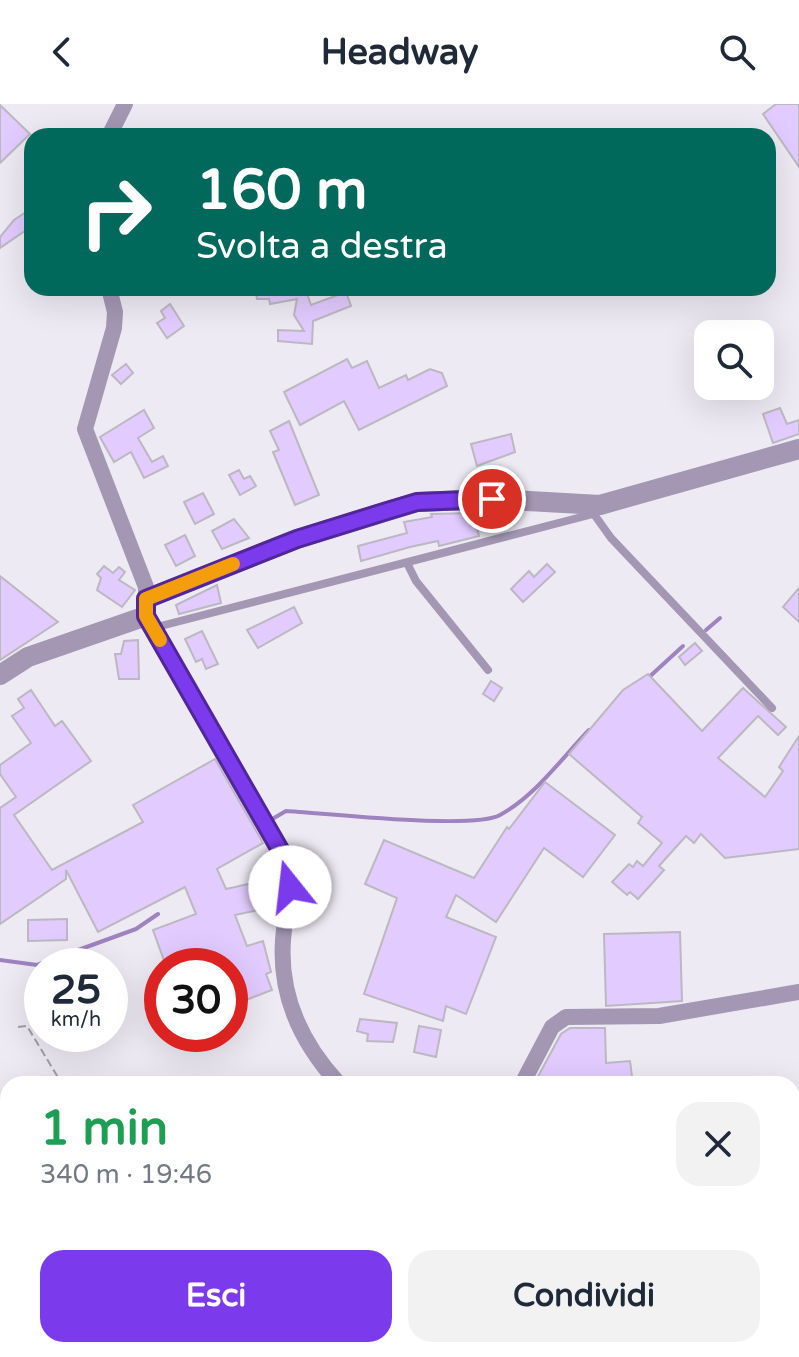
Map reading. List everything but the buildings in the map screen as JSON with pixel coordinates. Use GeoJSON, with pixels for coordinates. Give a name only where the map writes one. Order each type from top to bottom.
{"type":"FeatureCollection","features":[{"type":"Feature","properties":{"kind":"street"},"geometry":{"type":"LineString","coordinates":[[113,128],[125,104]]}},
{"type":"Feature","properties":{"kind":"street"},"geometry":{"type":"LineString","coordinates":[[111,296],[115,312],[114,328],[85,429],[88,443],[146,587],[148,614],[283,855],[290,887],[283,943],[285,989],[301,1034],[333,1076]]}},
{"type":"Feature","properties":{"kind":"street"},"geometry":{"type":"LineString","coordinates":[[0,675],[28,657],[148,614],[297,539],[417,502],[492,499],[591,510],[799,449]]}},
{"type":"Feature","properties":{"kind":"street"},"geometry":{"type":"LineString","coordinates":[[526,1076],[552,1027],[566,1017],[659,1016],[799,992]]}},
{"type":"Feature","properties":{"kind":"lane"},"geometry":{"type":"LineString","coordinates":[[148,614],[407,563],[591,510],[611,538],[772,708]]}},
{"type":"Feature","properties":{"kind":"lane"},"geometry":{"type":"LineString","coordinates":[[407,563],[416,581],[488,670]]}},
{"type":"Feature","properties":{"kind":"path"},"geometry":{"type":"LineString","coordinates":[[18,1027],[27,1026],[57,1076]]}},
{"type":"Feature","properties":{"kind":"waterway"},"geometry":{"type":"LineString","coordinates":[[706,630],[720,618]]}},
{"type":"Feature","properties":{"kind":"waterway"},"geometry":{"type":"LineString","coordinates":[[647,679],[683,646]]}},
{"type":"Feature","properties":{"kind":"waterway"},"geometry":{"type":"LineString","coordinates":[[274,818],[286,811],[430,821],[485,819],[500,815],[525,798],[589,730]]}},
{"type":"Feature","properties":{"kind":"waterway"},"geometry":{"type":"LineString","coordinates":[[0,960],[37,965],[136,929],[158,914]]}},
{"type":"Feature","properties":{"kind":"slow traffic"},"geometry":{"type":"LineString","coordinates":[[160,640],[146,616],[146,599],[233,564]]}},
{"type":"Feature","properties":{"kind":"route"},"geometry":{"type":"LineString","coordinates":[[290,887],[283,855],[146,616],[146,599],[297,539],[417,502],[492,499]]}}]}
